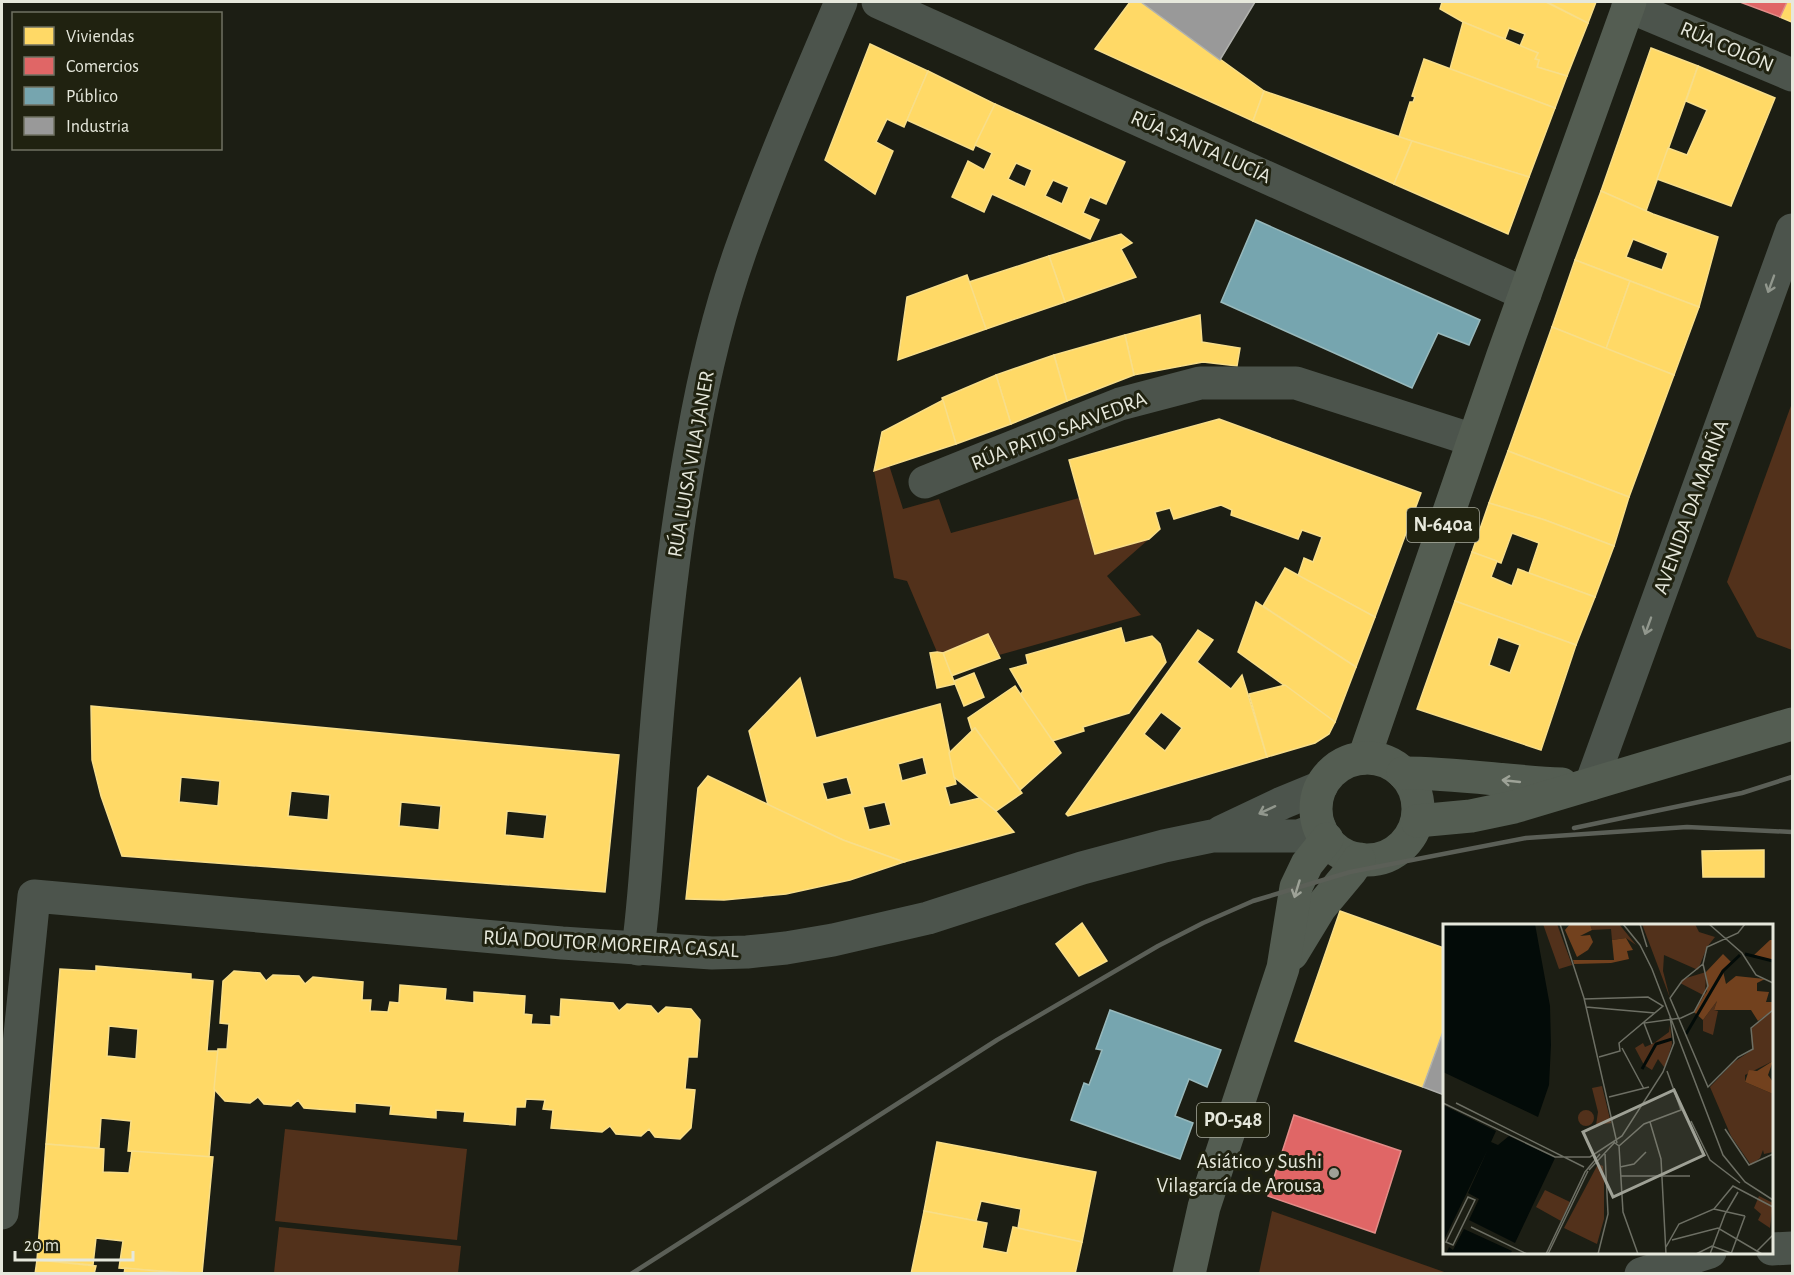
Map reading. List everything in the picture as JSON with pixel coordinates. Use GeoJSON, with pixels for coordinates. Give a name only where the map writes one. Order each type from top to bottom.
{"type":"FeatureCollection","features":[{"type":"Feature","properties":{"kind":"main road","name":"N-640a"},"geometry":{"type":"LineString","coordinates":[[1364,758],[1473,440],[1629,4]]}},
{"type":"Feature","properties":{"kind":"main road"},"geometry":{"type":"LineString","coordinates":[[1417,821],[1472,816],[1514,807],[1792,724]]}},
{"type":"Feature","properties":{"kind":"main road"},"geometry":{"type":"LineString","coordinates":[[1364,758],[1379,759],[1392,764],[1403,773],[1412,783],[1419,808],[1411,835],[1401,847],[1388,855],[1374,859],[1359,859],[1336,849],[1324,834],[1317,815],[1317,801],[1328,776],[1351,760],[1364,758]]}},
{"type":"Feature","properties":{"kind":"main road"},"geometry":{"type":"LineString","coordinates":[[1403,773],[1439,773],[1527,783],[1591,784]]}},
{"type":"Feature","properties":{"kind":"main road","name":"PO-548"},"geometry":{"type":"LineString","coordinates":[[1189,1274],[1204,1207],[1283,968],[1296,887],[1324,834]]}},
{"type":"Feature","properties":{"kind":"main road","name":"PO-548"},"geometry":{"type":"LineString","coordinates":[[1283,968],[1320,908],[1359,859]]}},
{"type":"Feature","properties":{"kind":"street","name":"RÚA LUISA VILA JANER"},"geometry":{"type":"LineString","coordinates":[[638,949],[655,742],[677,537],[695,425],[712,345],[740,253],[777,156],[841,2]]}},
{"type":"Feature","properties":{"kind":"street","name":"RÚA SANTA LUCÍA"},"geometry":{"type":"LineString","coordinates":[[878,2],[1525,294]]}},
{"type":"Feature","properties":{"kind":"street","name":"RÚA COLÓN"},"geometry":{"type":"LineString","coordinates":[[1629,4],[1792,75]]}},
{"type":"Feature","properties":{"kind":"street","name":"AVENIDA DA MARIÑA"},"geometry":{"type":"LineString","coordinates":[[1591,784],[1792,230]]}},
{"type":"Feature","properties":{"kind":"street","name":"RÚA PATIO SAAVEDRA"},"geometry":{"type":"LineString","coordinates":[[926,482],[1120,404],[1200,383],[1296,383],[1473,440]]}},
{"type":"Feature","properties":{"kind":"street","name":"RÚA DOUTOR MOREIRA CASAL"},"geometry":{"type":"LineString","coordinates":[[1212,836],[1282,803],[1321,788]]}},
{"type":"Feature","properties":{"kind":"street","name":"RÚA DOUTOR MOREIRA CASAL"},"geometry":{"type":"LineString","coordinates":[[2,1213],[34,896],[638,949],[747,952],[833,940],[940,914],[1082,868],[1212,836],[1324,834]]}},
{"type":"Feature","properties":{"kind":"street"},"geometry":{"type":"LineString","coordinates":[[1773,1249],[1792,1248]]}},
{"type":"Feature","properties":{"kind":"street"},"geometry":{"type":"LineString","coordinates":[[1641,1274],[1704,1254]]}},
{"type":"Feature","properties":{"kind":"shaded area"},"geometry":{"type":"Polygon","coordinates":[[[1792,403],[1792,650],[1757,637],[1727,582],[1792,403]]]}},
{"type":"Feature","properties":{"kind":"shaded area"},"geometry":{"type":"Polygon","coordinates":[[[889,465],[903,509],[939,499],[951,533],[1079,498],[1095,554],[1149,539],[1107,576],[1141,615],[999,655],[988,634],[943,653],[937,652],[907,581],[894,578],[874,471],[889,465]]]}},
{"type":"Feature","properties":{"kind":"shaded area"},"geometry":{"type":"Polygon","coordinates":[[[285,1129],[467,1149],[457,1240],[275,1221],[285,1129]]]}},
{"type":"Feature","properties":{"kind":"shaded area"},"geometry":{"type":"Polygon","coordinates":[[[1272,1211],[1447,1273],[1259,1273],[1272,1211]]]}},
{"type":"Feature","properties":{"kind":"shaded area"},"geometry":{"type":"Polygon","coordinates":[[[279,1227],[461,1246],[458,1273],[274,1273],[279,1227]]]}},
{"type":"Feature","properties":{"kind":"building: Viviendas"},"geometry":{"type":"Polygon","coordinates":[[[1130,2],[1141,2],[1264,91],[1253,121],[1095,49],[1130,2]]]}},
{"type":"Feature","properties":{"kind":"building: Viviendas"},"geometry":{"type":"Polygon","coordinates":[[[1442,2],[1546,2],[1588,23],[1567,76],[1537,67],[1539,60],[1535,59],[1538,53],[1520,46],[1525,34],[1509,28],[1505,39],[1463,22],[1440,9],[1442,2]]]}},
{"type":"Feature","properties":{"kind":"building: Viviendas"},"geometry":{"type":"Polygon","coordinates":[[[1547,2],[1596,2],[1588,23],[1547,2]]]}},
{"type":"Feature","properties":{"kind":"building: Viviendas"},"geometry":{"type":"Polygon","coordinates":[[[1787,2],[1792,2],[1792,22],[1780,17],[1787,2]]]}},
{"type":"Feature","properties":{"kind":"building: Viviendas"},"geometry":{"type":"Polygon","coordinates":[[[1463,22],[1538,53],[1535,59],[1539,60],[1537,67],[1567,76],[1555,108],[1450,69],[1463,22]]]}},
{"type":"Feature","properties":{"kind":"building: Viviendas"},"geometry":{"type":"Polygon","coordinates":[[[870,44],[928,71],[904,127],[887,119],[876,142],[893,151],[875,194],[825,160],[870,44]]]}},
{"type":"Feature","properties":{"kind":"building: Viviendas"},"geometry":{"type":"Polygon","coordinates":[[[1651,48],[1698,66],[1646,211],[1601,191],[1651,48]]]}},
{"type":"Feature","properties":{"kind":"building: Viviendas"},"geometry":{"type":"Polygon","coordinates":[[[1424,59],[1555,108],[1529,177],[1399,137],[1410,102],[1413,102],[1415,97],[1412,96],[1424,59]]]}},
{"type":"Feature","properties":{"kind":"building: Viviendas"},"geometry":{"type":"Polygon","coordinates":[[[1698,66],[1775,98],[1731,206],[1657,179],[1668,148],[1687,155],[1707,110],[1686,101],[1698,66]]]}},
{"type":"Feature","properties":{"kind":"building: Viviendas"},"geometry":{"type":"Polygon","coordinates":[[[928,71],[995,104],[973,150],[907,120],[928,71]]]}},
{"type":"Feature","properties":{"kind":"building: Viviendas"},"geometry":{"type":"Polygon","coordinates":[[[1264,91],[1412,141],[1394,184],[1253,121],[1264,91]]]}},
{"type":"Feature","properties":{"kind":"building: Viviendas"},"geometry":{"type":"Polygon","coordinates":[[[995,104],[1125,162],[1106,204],[1090,197],[1083,213],[1099,220],[1090,239],[992,194],[984,212],[952,197],[968,161],[984,170],[992,153],[975,145],[995,104]],[[1016,163],[1008,179],[1025,187],[1032,170],[1016,163]],[[1053,180],[1045,196],[1062,204],[1069,187],[1053,180]]]}},
{"type":"Feature","properties":{"kind":"building: Viviendas"},"geometry":{"type":"Polygon","coordinates":[[[1412,141],[1529,177],[1508,234],[1394,184],[1412,141]]]}},
{"type":"Feature","properties":{"kind":"building: Viviendas"},"geometry":{"type":"Polygon","coordinates":[[[1601,191],[1653,214],[1718,237],[1699,307],[1575,260],[1601,191]],[[1633,239],[1626,257],[1662,270],[1668,253],[1633,239]]]}},
{"type":"Feature","properties":{"kind":"building: Viviendas"},"geometry":{"type":"Polygon","coordinates":[[[1121,234],[1132,243],[1121,249],[1136,277],[1065,302],[1049,256],[1121,234]]]}},
{"type":"Feature","properties":{"kind":"building: Viviendas"},"geometry":{"type":"Polygon","coordinates":[[[1049,256],[1065,302],[986,329],[969,282],[1049,256]]]}},
{"type":"Feature","properties":{"kind":"building: Viviendas"},"geometry":{"type":"Polygon","coordinates":[[[1575,260],[1630,281],[1606,349],[1552,327],[1575,260]]]}},
{"type":"Feature","properties":{"kind":"building: Viviendas"},"geometry":{"type":"Polygon","coordinates":[[[967,275],[986,329],[898,360],[907,297],[967,275]]]}},
{"type":"Feature","properties":{"kind":"building: Viviendas"},"geometry":{"type":"Polygon","coordinates":[[[1630,281],[1699,307],[1674,375],[1606,349],[1630,281]]]}},
{"type":"Feature","properties":{"kind":"building: Viviendas"},"geometry":{"type":"Polygon","coordinates":[[[1200,315],[1202,342],[1240,348],[1237,366],[1203,362],[1134,375],[1125,335],[1200,315]]]}},
{"type":"Feature","properties":{"kind":"building: Viviendas"},"geometry":{"type":"Polygon","coordinates":[[[1552,327],[1674,375],[1629,497],[1508,451],[1552,327]]]}},
{"type":"Feature","properties":{"kind":"building: Viviendas"},"geometry":{"type":"Polygon","coordinates":[[[1125,335],[1134,375],[1067,401],[1054,355],[1125,335]]]}},
{"type":"Feature","properties":{"kind":"building: Viviendas"},"geometry":{"type":"Polygon","coordinates":[[[1054,355],[1067,401],[1011,424],[996,375],[1054,355]]]}},
{"type":"Feature","properties":{"kind":"building: Viviendas"},"geometry":{"type":"Polygon","coordinates":[[[996,375],[1011,424],[956,444],[942,398],[996,375]]]}},
{"type":"Feature","properties":{"kind":"building: Viviendas"},"geometry":{"type":"Polygon","coordinates":[[[943,400],[956,444],[874,471],[882,432],[943,400]]]}},
{"type":"Feature","properties":{"kind":"building: Viviendas"},"geometry":{"type":"Polygon","coordinates":[[[1219,419],[1421,493],[1375,617],[1298,576],[1304,558],[1313,562],[1322,537],[1302,530],[1298,539],[1231,515],[1232,510],[1221,505],[1174,519],[1170,508],[1155,512],[1160,529],[1149,539],[1095,554],[1069,460],[1219,419]]]}},
{"type":"Feature","properties":{"kind":"building: Viviendas"},"geometry":{"type":"Polygon","coordinates":[[[1508,451],[1629,497],[1614,546],[1545,520],[1489,503],[1508,451]]]}},
{"type":"Feature","properties":{"kind":"building: Viviendas"},"geometry":{"type":"Polygon","coordinates":[[[1489,503],[1545,520],[1614,546],[1595,597],[1529,573],[1539,543],[1512,533],[1501,563],[1472,552],[1489,503]]]}},
{"type":"Feature","properties":{"kind":"building: Viviendas"},"geometry":{"type":"Polygon","coordinates":[[[1472,552],[1497,561],[1491,577],[1512,586],[1518,569],[1595,597],[1576,645],[1455,601],[1472,552]]]}},
{"type":"Feature","properties":{"kind":"building: Viviendas"},"geometry":{"type":"Polygon","coordinates":[[[1285,568],[1375,617],[1356,667],[1263,606],[1285,568]]]}},
{"type":"Feature","properties":{"kind":"building: Viviendas"},"geometry":{"type":"Polygon","coordinates":[[[1455,601],[1576,645],[1541,750],[1417,709],[1455,601]],[[1498,637],[1489,665],[1510,673],[1520,645],[1498,637]]]}},
{"type":"Feature","properties":{"kind":"building: Viviendas"},"geometry":{"type":"Polygon","coordinates":[[[1256,602],[1356,667],[1335,722],[1238,652],[1256,602]]]}},
{"type":"Feature","properties":{"kind":"building: Viviendas"},"geometry":{"type":"Polygon","coordinates":[[[1121,628],[1125,643],[1152,636],[1160,644],[1166,662],[1129,713],[1083,727],[1084,731],[1052,741],[1020,695],[1023,691],[1010,669],[1028,664],[1026,655],[1121,628]]]}},
{"type":"Feature","properties":{"kind":"building: Viviendas"},"geometry":{"type":"Polygon","coordinates":[[[1198,630],[1213,640],[1197,662],[1231,689],[1242,675],[1267,757],[1068,816],[1066,814],[1198,630]],[[1161,712],[1144,734],[1165,751],[1182,728],[1161,712]]]}},
{"type":"Feature","properties":{"kind":"building: Viviendas"},"geometry":{"type":"Polygon","coordinates":[[[988,634],[1000,658],[951,676],[943,653],[988,634]]]}},
{"type":"Feature","properties":{"kind":"building: Viviendas"},"geometry":{"type":"Polygon","coordinates":[[[930,653],[943,653],[955,684],[937,688],[930,653]]]}},
{"type":"Feature","properties":{"kind":"building: Viviendas"},"geometry":{"type":"Polygon","coordinates":[[[974,673],[984,697],[964,706],[954,681],[974,673]]]}},
{"type":"Feature","properties":{"kind":"building: Viviendas"},"geometry":{"type":"Polygon","coordinates":[[[800,678],[816,738],[940,704],[956,784],[945,787],[950,805],[980,798],[993,808],[1014,832],[904,862],[843,840],[768,805],[749,731],[800,678]],[[923,757],[898,764],[902,781],[927,774],[923,757]],[[847,777],[822,783],[827,800],[852,794],[847,777]],[[885,802],[863,807],[869,830],[891,825],[885,802]]]}},
{"type":"Feature","properties":{"kind":"building: Viviendas"},"geometry":{"type":"Polygon","coordinates":[[[1285,685],[1335,722],[1329,734],[1315,743],[1267,757],[1249,694],[1285,685]]]}},
{"type":"Feature","properties":{"kind":"building: Viviendas"},"geometry":{"type":"Polygon","coordinates":[[[1015,686],[1061,753],[1020,790],[975,728],[972,731],[968,718],[1015,686]]]}},
{"type":"Feature","properties":{"kind":"building: Viviendas"},"geometry":{"type":"Polygon","coordinates":[[[91,706],[619,755],[605,892],[122,856],[101,796],[92,760],[91,706]],[[181,777],[179,802],[218,806],[220,781],[181,777]],[[291,791],[288,816],[328,820],[330,795],[291,791]],[[401,802],[399,826],[439,830],[441,806],[401,802]],[[507,811],[505,835],[544,839],[547,815],[507,811]]]}},
{"type":"Feature","properties":{"kind":"building: Viviendas"},"geometry":{"type":"Polygon","coordinates":[[[975,728],[1022,793],[996,811],[954,777],[949,753],[975,728]]]}},
{"type":"Feature","properties":{"kind":"building: Viviendas"},"geometry":{"type":"Polygon","coordinates":[[[708,776],[843,840],[904,862],[850,880],[786,894],[724,900],[686,899],[698,788],[708,776]]]}},
{"type":"Feature","properties":{"kind":"building: Viviendas"},"geometry":{"type":"Polygon","coordinates":[[[1764,850],[1764,877],[1703,877],[1702,851],[1764,850]]]}},
{"type":"Feature","properties":{"kind":"building: Viviendas"},"geometry":{"type":"Polygon","coordinates":[[[1340,911],[1443,948],[1443,1032],[1423,1087],[1295,1041],[1340,911]]]}},
{"type":"Feature","properties":{"kind":"building: Viviendas"},"geometry":{"type":"Polygon","coordinates":[[[1082,923],[1107,961],[1079,976],[1056,944],[1082,923]]]}},
{"type":"Feature","properties":{"kind":"building: Viviendas"},"geometry":{"type":"Polygon","coordinates":[[[96,966],[191,974],[191,979],[213,981],[207,1051],[218,1051],[209,1157],[128,1151],[131,1121],[101,1118],[99,1148],[46,1144],[60,969],[96,971],[96,966]],[[109,1026],[107,1056],[136,1059],[138,1029],[109,1026]]]}},
{"type":"Feature","properties":{"kind":"building: Viviendas"},"geometry":{"type":"Polygon","coordinates":[[[234,971],[260,973],[266,981],[273,975],[299,976],[305,984],[313,977],[363,982],[362,1000],[371,1000],[370,1011],[388,1012],[390,1002],[399,1003],[400,985],[446,989],[445,1000],[474,1003],[474,992],[525,996],[524,1014],[532,1015],[531,1024],[551,1025],[551,1016],[560,1017],[561,999],[613,1003],[619,1011],[627,1004],[651,1006],[658,1014],[666,1007],[691,1009],[700,1020],[697,1057],[688,1057],[685,1089],[695,1090],[691,1128],[680,1139],[655,1137],[649,1129],[641,1136],[616,1134],[610,1126],[602,1132],[551,1128],[553,1110],[543,1109],[545,1100],[526,1099],[525,1107],[516,1107],[515,1125],[464,1121],[465,1112],[436,1110],[436,1118],[390,1114],[391,1106],[355,1103],[355,1112],[304,1108],[298,1100],[291,1106],[264,1104],[258,1097],[250,1103],[225,1101],[214,1089],[218,1049],[227,1049],[229,1024],[220,1023],[223,981],[234,971]]]}},
{"type":"Feature","properties":{"kind":"building: Viviendas"},"geometry":{"type":"Polygon","coordinates":[[[937,1142],[1096,1172],[1082,1242],[1018,1228],[1021,1209],[981,1201],[976,1221],[924,1211],[937,1142]]]}},
{"type":"Feature","properties":{"kind":"building: Viviendas"},"geometry":{"type":"Polygon","coordinates":[[[46,1144],[104,1149],[103,1172],[129,1173],[132,1151],[213,1157],[202,1274],[119,1268],[123,1241],[96,1238],[93,1265],[37,1260],[46,1144]]]}},
{"type":"Feature","properties":{"kind":"building: Viviendas"},"geometry":{"type":"Polygon","coordinates":[[[924,1211],[987,1223],[982,1248],[1007,1253],[1013,1227],[1082,1242],[1075,1274],[911,1274],[924,1211]]]}},
{"type":"Feature","properties":{"kind":"building: Viviendas"},"geometry":{"type":"Polygon","coordinates":[[[37,1260],[96,1266],[94,1274],[35,1274],[37,1260]]]}},
{"type":"Feature","properties":{"kind":"building: Viviendas"},"geometry":{"type":"Polygon","coordinates":[[[125,1268],[177,1273],[189,1274],[124,1274],[125,1268]]]}},
{"type":"Feature","properties":{"kind":"building: Comercios"},"geometry":{"type":"Polygon","coordinates":[[[1740,2],[1787,2],[1780,17],[1740,2]]]}},
{"type":"Feature","properties":{"kind":"building: Comercios","name":"Asiático y Sushi Vilagarcía de Arousa"},"geometry":{"type":"Polygon","coordinates":[[[1294,1115],[1401,1151],[1375,1233],[1268,1196],[1294,1115]]]}},
{"type":"Feature","properties":{"kind":"building: Público"},"geometry":{"type":"Polygon","coordinates":[[[1256,220],[1480,320],[1469,345],[1438,333],[1412,388],[1221,302],[1256,220]]]}},
{"type":"Feature","properties":{"kind":"building: Público"},"geometry":{"type":"Polygon","coordinates":[[[1110,1010],[1221,1050],[1207,1087],[1189,1079],[1175,1116],[1193,1123],[1180,1159],[1071,1120],[1084,1083],[1089,1085],[1102,1050],[1096,1049],[1110,1010]]]}},
{"type":"Feature","properties":{"kind":"building: Industria"},"geometry":{"type":"Polygon","coordinates":[[[1141,2],[1255,2],[1220,60],[1141,2]]]}},
{"type":"Feature","properties":{"kind":"building: Industria"},"geometry":{"type":"Polygon","coordinates":[[[1443,1032],[1443,1095],[1423,1087],[1443,1032]]]}},
{"type":"Feature","properties":{"kind":"railway"},"geometry":{"type":"LineString","coordinates":[[1574,828],[1742,793],[1792,777]]}},
{"type":"Feature","properties":{"kind":"railway"},"geometry":{"type":"LineString","coordinates":[[631,1274],[997,1040],[1158,946],[1253,901],[1350,872],[1526,838],[1687,827],[1792,832]]}},
{"type":"Feature","properties":{"kind":"place","name":"Asiático y Sushi Vilagarcía de Arousa"},"geometry":{"type":"Point","coordinates":[1334,1173]}}]}
